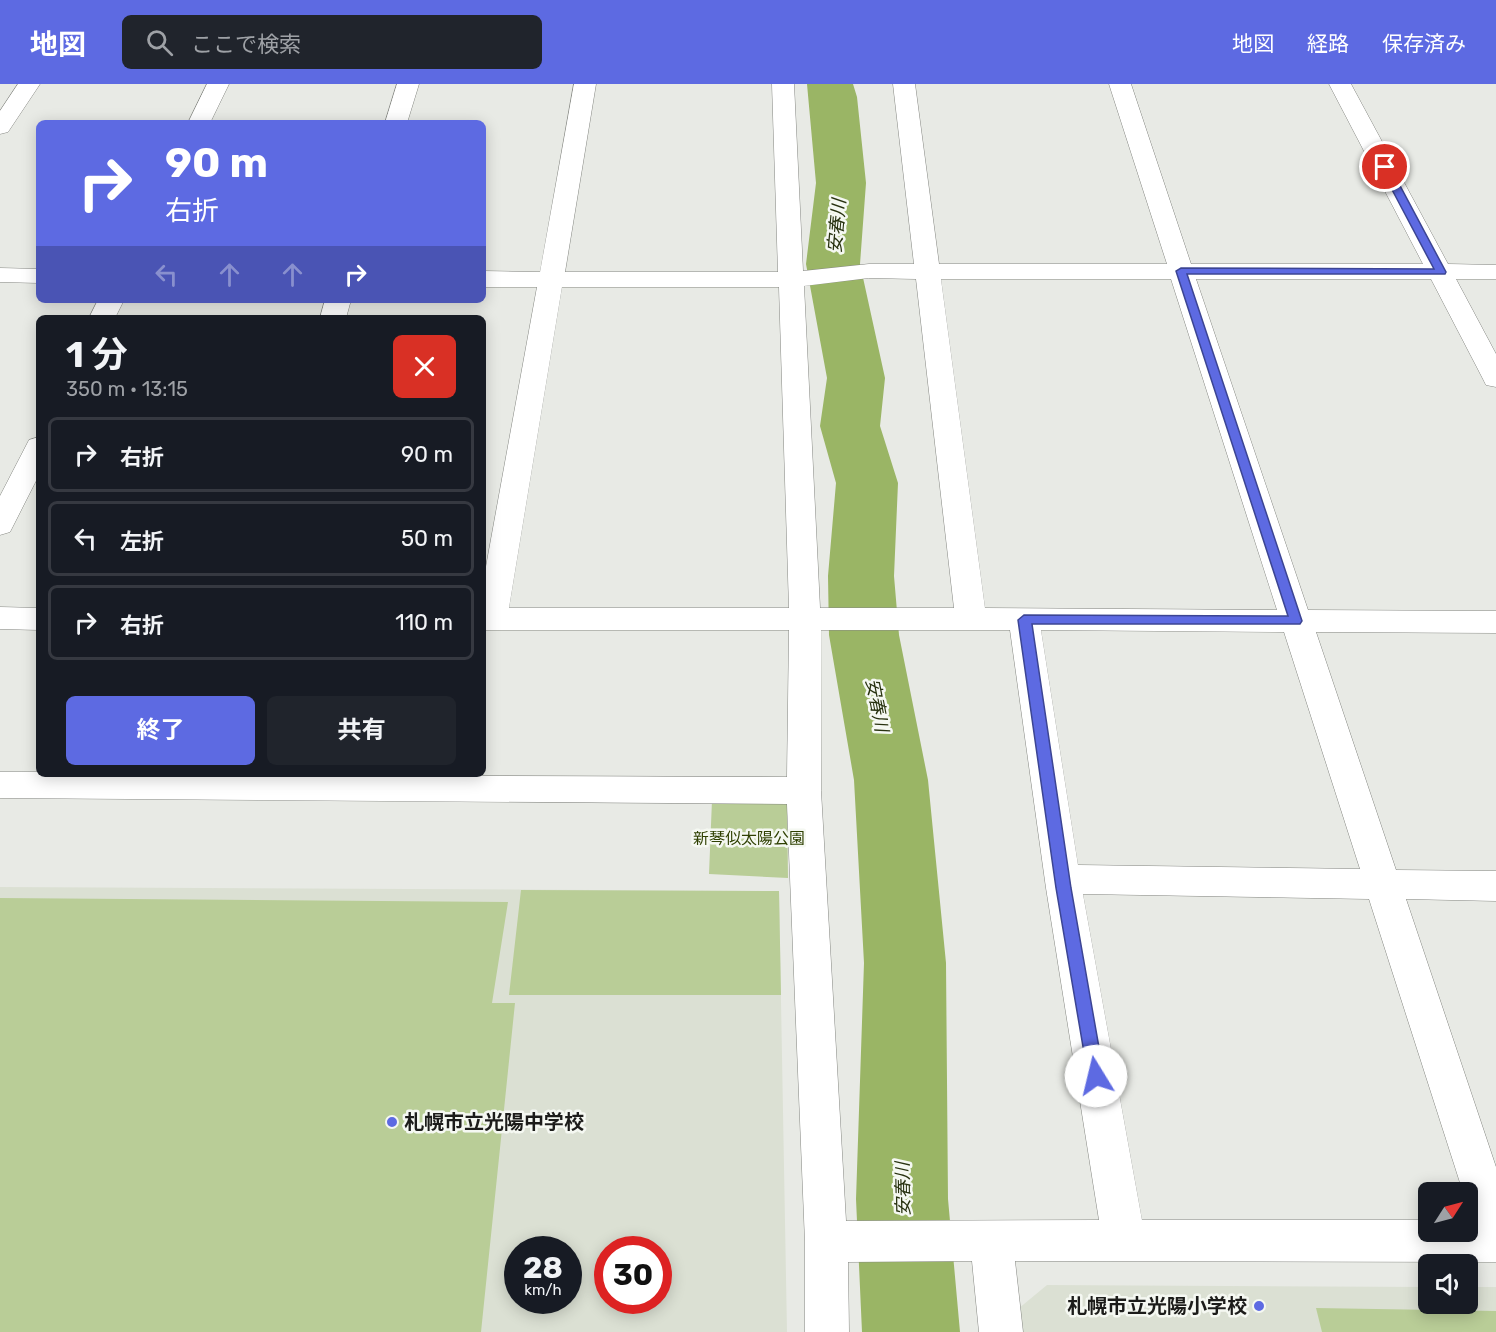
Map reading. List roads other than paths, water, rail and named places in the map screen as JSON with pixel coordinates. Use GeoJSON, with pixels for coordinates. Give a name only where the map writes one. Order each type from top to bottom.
{"type":"FeatureCollection","features":[{"type":"Feature","properties":{"kind":"street"},"geometry":{"type":"LineString","coordinates":[[0,127],[29,84]]}},
{"type":"Feature","properties":{"kind":"street"},"geometry":{"type":"LineString","coordinates":[[200,120],[218,84]]}},
{"type":"Feature","properties":{"kind":"street"},"geometry":{"type":"LineString","coordinates":[[397,120],[408,84]]}},
{"type":"Feature","properties":{"kind":"street"},"geometry":{"type":"LineString","coordinates":[[585,84],[487,619],[971,618],[1496,622]]}},
{"type":"Feature","properties":{"kind":"street"},"geometry":{"type":"LineString","coordinates":[[783,84],[804,278],[804,791],[826,1242],[827,1332]]}},
{"type":"Feature","properties":{"kind":"street"},"geometry":{"type":"LineString","coordinates":[[904,84],[971,618]]}},
{"type":"Feature","properties":{"kind":"street"},"geometry":{"type":"LineString","coordinates":[[1120,84],[1496,1230]]}},
{"type":"Feature","properties":{"kind":"street"},"geometry":{"type":"LineString","coordinates":[[1340,84],[1496,379]]}},
{"type":"Feature","properties":{"kind":"street"},"geometry":{"type":"LineString","coordinates":[[486,279],[804,278],[850,272],[926,271],[1496,272]]}},
{"type":"Feature","properties":{"kind":"street"},"geometry":{"type":"LineString","coordinates":[[0,275],[36,276]]}},
{"type":"Feature","properties":{"kind":"street"},"geometry":{"type":"LineString","coordinates":[[0,525],[36,452]]}},
{"type":"Feature","properties":{"kind":"street"},"geometry":{"type":"LineString","coordinates":[[0,618],[36,618]]}},
{"type":"Feature","properties":{"kind":"street"},"geometry":{"type":"LineString","coordinates":[[1024,620],[1063,879],[1124,1240]]}},
{"type":"Feature","properties":{"kind":"street"},"geometry":{"type":"LineString","coordinates":[[0,785],[804,791]]}},
{"type":"Feature","properties":{"kind":"street"},"geometry":{"type":"LineString","coordinates":[[1063,879],[1496,886]]}},
{"type":"Feature","properties":{"kind":"street"},"geometry":{"type":"LineString","coordinates":[[826,1242],[874,1240],[1496,1241]]}},
{"type":"Feature","properties":{"kind":"street"},"geometry":{"type":"LineString","coordinates":[[991,1240],[1001,1332]]}},
{"type":"Feature","properties":{"kind":"waterway","name":"安春川"},"geometry":{"type":"LineString","coordinates":[[830,84],[841,183],[833,264],[856,378],[850,426],[867,483],[861,576],[864,635],[891,780],[905,963],[902,1199],[911,1332]]}},
{"type":"Feature","properties":{"kind":"place","name":"札幌市立光陽中学校"},"geometry":{"type":"Point","coordinates":[392,1122]}},
{"type":"Feature","properties":{"kind":"place","name":"札幌市立光陽小学校"},"geometry":{"type":"Point","coordinates":[1259,1306]}},
{"type":"Feature","properties":{"kind":"park label","name":"新琴似太陽公園"},"geometry":{"type":"Point","coordinates":[749,838]}}]}
